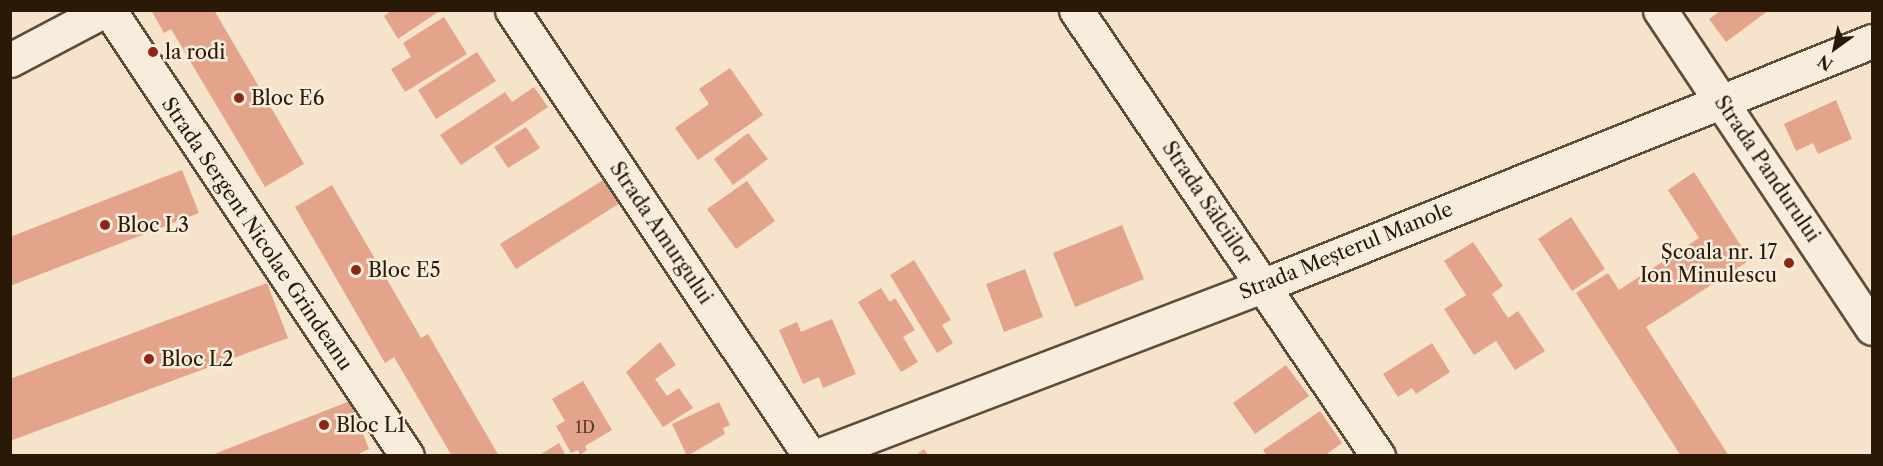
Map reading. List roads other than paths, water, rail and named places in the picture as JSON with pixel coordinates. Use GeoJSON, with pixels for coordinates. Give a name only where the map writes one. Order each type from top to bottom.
{"type":"FeatureCollection","features":[{"type":"Feature","properties":{"kind":"street"},"geometry":{"type":"LineString","coordinates":[[10,60],[107,10]]}},
{"type":"Feature","properties":{"kind":"street","name":"Strada Sergent Nicolae Grindeanu"},"geometry":{"type":"LineString","coordinates":[[107,10],[407,456]]}},
{"type":"Feature","properties":{"kind":"street","name":"Strada Amurgului"},"geometry":{"type":"LineString","coordinates":[[512,10],[810,456]]}},
{"type":"Feature","properties":{"kind":"street","name":"Strada Sălciilor"},"geometry":{"type":"LineString","coordinates":[[1076,10],[1378,456]]}},
{"type":"Feature","properties":{"kind":"street","name":"Strada Pandurului"},"geometry":{"type":"LineString","coordinates":[[1660,10],[1872,328]]}},
{"type":"Feature","properties":{"kind":"street","name":"Strada Meșterul Manole"},"geometry":{"type":"LineString","coordinates":[[817,456],[1262,286],[1720,99],[1872,41]]}},
{"type":"Feature","properties":{"kind":"place","name":"la rodi"},"geometry":{"type":"Point","coordinates":[153,52]}},
{"type":"Feature","properties":{"kind":"place","name":"Bloc E6"},"geometry":{"type":"Point","coordinates":[239,98]}},
{"type":"Feature","properties":{"kind":"place","name":"Bloc L3"},"geometry":{"type":"Point","coordinates":[105,225]}},
{"type":"Feature","properties":{"kind":"place","name":"Școala nr. 17 Ion Minulescu"},"geometry":{"type":"Point","coordinates":[1789,263]}},
{"type":"Feature","properties":{"kind":"place","name":"Bloc E5"},"geometry":{"type":"Point","coordinates":[356,270]}},
{"type":"Feature","properties":{"kind":"place","name":"Bloc L2"},"geometry":{"type":"Point","coordinates":[149,359]}},
{"type":"Feature","properties":{"kind":"place","name":"Bloc L1"},"geometry":{"type":"Point","coordinates":[324,425]}}]}
